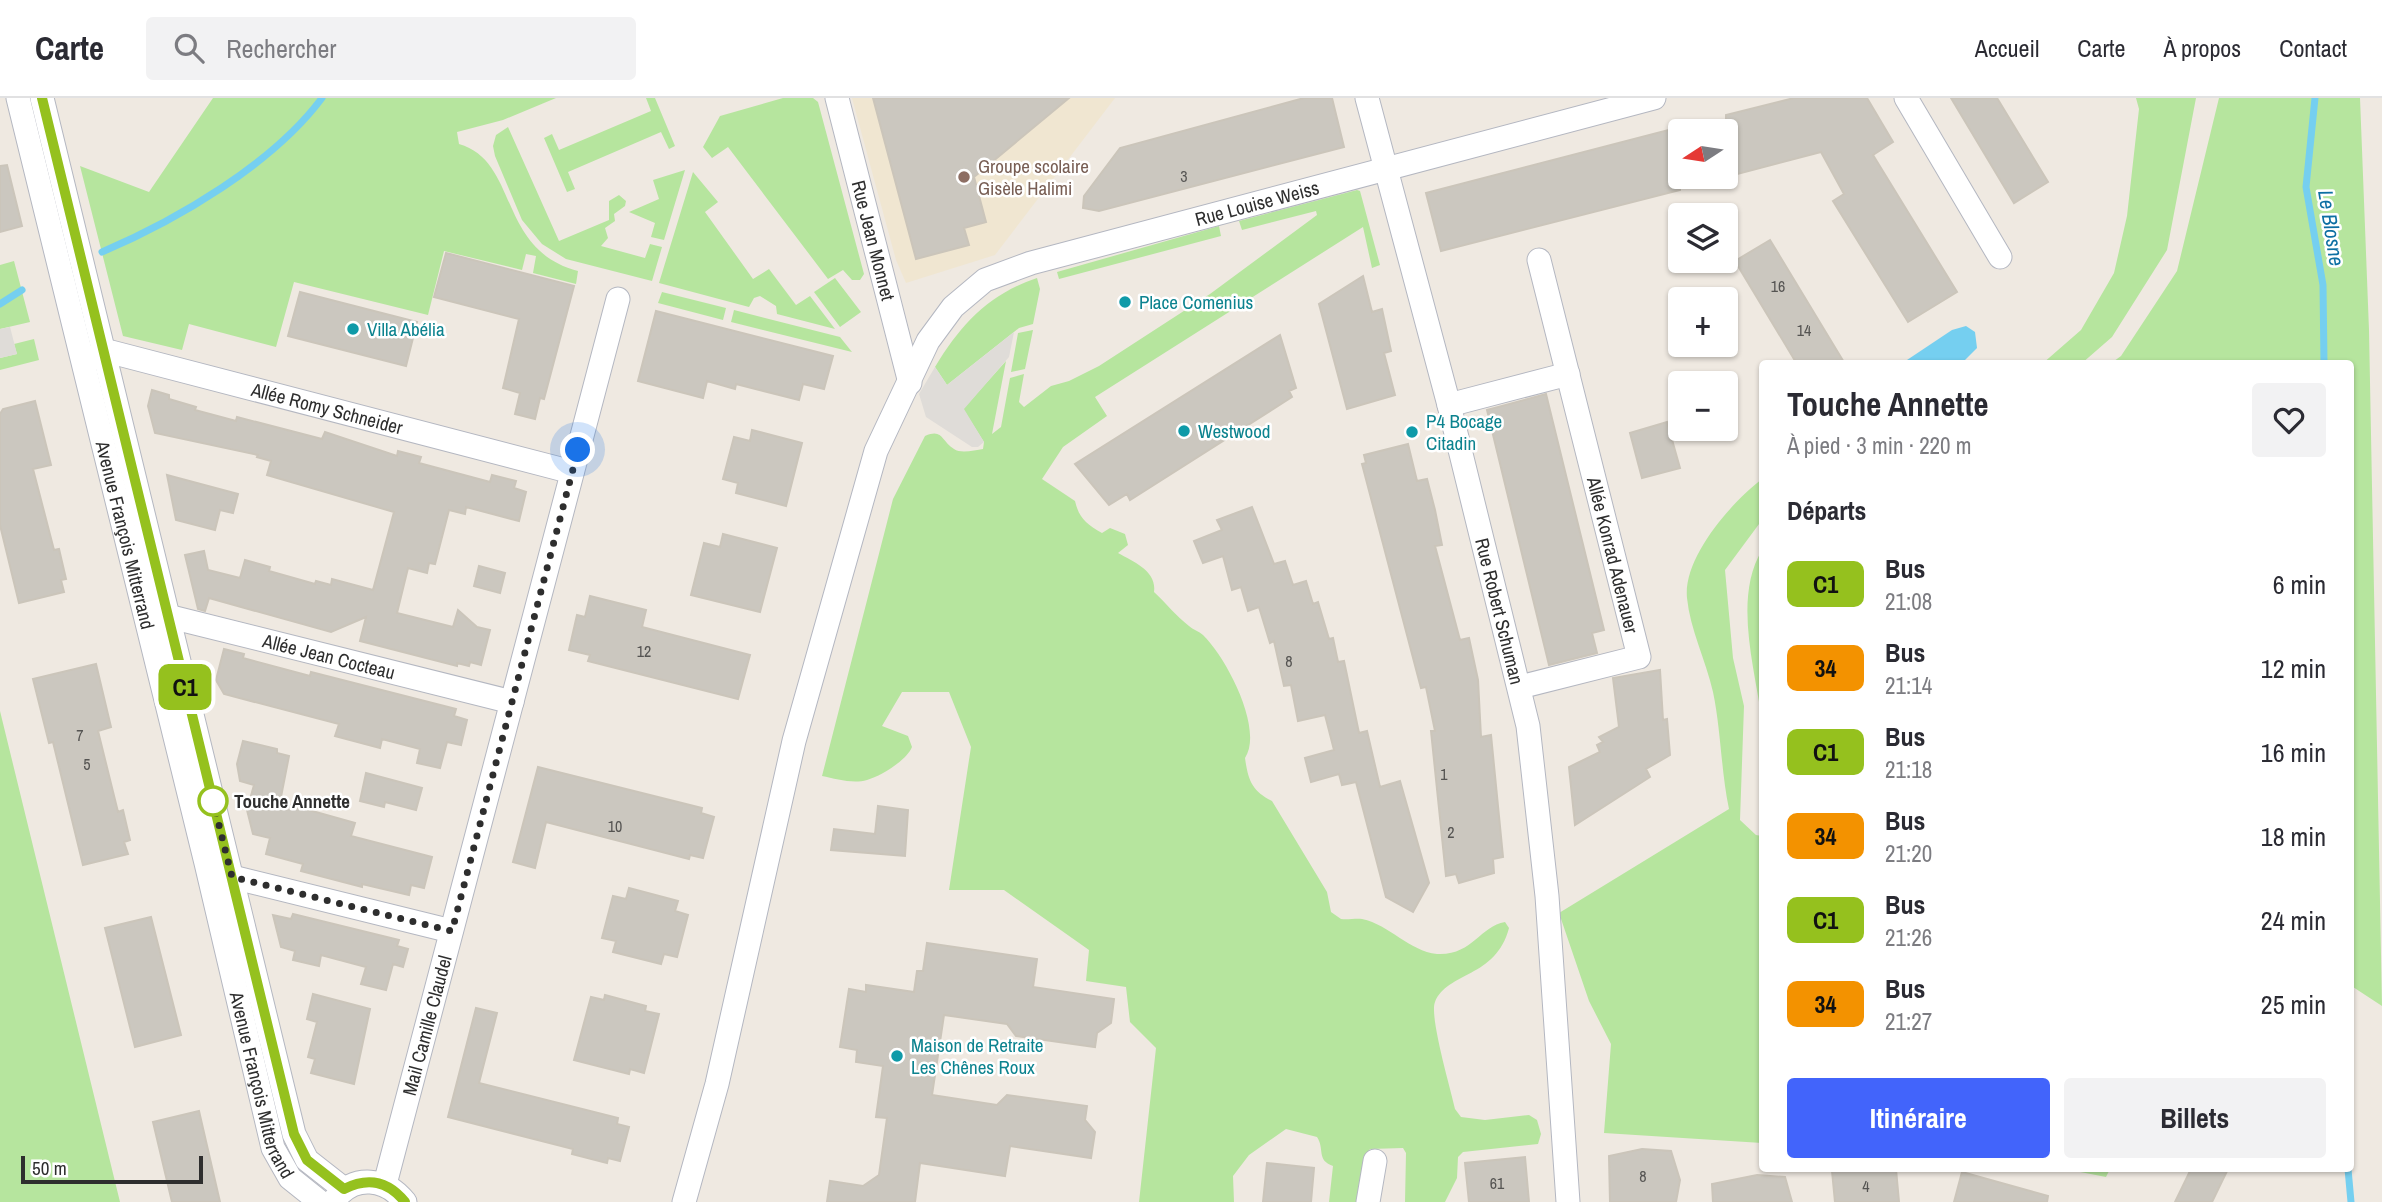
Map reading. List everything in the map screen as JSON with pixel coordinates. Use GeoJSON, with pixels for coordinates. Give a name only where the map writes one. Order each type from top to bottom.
{"type":"FeatureCollection","features":[{"type":"Feature","properties":{"kind":"street","name":"Avenue François Mitterrand"},"geometry":{"type":"LineString","coordinates":[[18,98],[93,357],[221,879],[294,1134],[307,1160],[339,1195]]}},
{"type":"Feature","properties":{"kind":"street","name":"Avenue François Mitterrand"},"geometry":{"type":"LineString","coordinates":[[42,98],[93,357]]}},
{"type":"Feature","properties":{"kind":"street","name":"Rue Jean Monnet"},"geometry":{"type":"LineString","coordinates":[[837,98],[910,383]]}},
{"type":"Feature","properties":{"kind":"street","name":"Rue Robert Schuman"},"geometry":{"type":"LineString","coordinates":[[1367,98],[1450,405],[1520,687],[1546,884],[1561,1136],[1568,1202]]}},
{"type":"Feature","properties":{"kind":"street","name":"Rue Louise Weiss"},"geometry":{"type":"LineString","coordinates":[[684,1202],[717,1084],[793,741],[876,451],[928,341],[953,307],[985,280],[1046,259],[1654,98]]}},
{"type":"Feature","properties":{"kind":"street"},"geometry":{"type":"LineString","coordinates":[[1906,98],[2000,257]]}},
{"type":"Feature","properties":{"kind":"street","name":"Allée Konrad Adenauer"},"geometry":{"type":"LineString","coordinates":[[1520,687],[1639,657],[1539,260]]}},
{"type":"Feature","properties":{"kind":"street","name":"Mail Camille Claudel"},"geometry":{"type":"LineString","coordinates":[[385,1184],[618,299]]}},
{"type":"Feature","properties":{"kind":"street","name":"Allée Romy Schneider"},"geometry":{"type":"LineString","coordinates":[[93,357],[111,352],[572,472]]}},
{"type":"Feature","properties":{"kind":"street"},"geometry":{"type":"LineString","coordinates":[[1450,405],[1568,374]]}},
{"type":"Feature","properties":{"kind":"street","name":"Allée Jean Cocteau"},"geometry":{"type":"LineString","coordinates":[[157,618],[512,702]]}},
{"type":"Feature","properties":{"kind":"street","name":"Avenue François Mitterrand"},"geometry":{"type":"LineString","coordinates":[[221,879],[273,1147],[290,1178],[320,1202]]}},
{"type":"Feature","properties":{"kind":"street"},"geometry":{"type":"LineString","coordinates":[[221,879],[452,931]]}},
{"type":"Feature","properties":{"kind":"street"},"geometry":{"type":"LineString","coordinates":[[1368,1202],[1375,1161]]}},
{"type":"Feature","properties":{"kind":"street"},"geometry":{"type":"LineString","coordinates":[[339,1195],[357,1182],[385,1184],[405,1202]]}},
{"type":"Feature","properties":{"kind":"shaded area","name":"Groupe scolaire Gisèle Halimi"},"geometry":{"type":"Polygon","coordinates":[[[852,98],[1115,98],[995,255],[906,283],[896,260],[852,98]]]}},
{"type":"Feature","properties":{"kind":"shaded area"},"geometry":{"type":"Polygon","coordinates":[[[10,327],[17,354],[0,358],[0,329],[10,327]]]}},
{"type":"Feature","properties":{"kind":"shaded area"},"geometry":{"type":"Polygon","coordinates":[[[1014,332],[1009,357],[964,409],[984,442],[978,447],[972,447],[926,417],[919,394],[935,367],[947,385],[1014,332]]]}},
{"type":"Feature","properties":{"kind":"green space"},"geometry":{"type":"Polygon","coordinates":[[[213,98],[556,98],[503,120],[457,132],[459,144],[478,153],[492,168],[521,226],[534,245],[552,260],[578,271],[576,284],[533,273],[536,256],[526,254],[522,270],[444,251],[428,315],[294,282],[276,347],[189,324],[182,350],[123,336],[80,166],[149,192],[213,98]]]}},
{"type":"Feature","properties":{"kind":"green space"},"geometry":{"type":"Polygon","coordinates":[[[646,98],[655,98],[675,146],[669,149],[661,132],[568,172],[575,189],[567,192],[544,138],[552,134],[559,150],[651,111],[646,98]]]}},
{"type":"Feature","properties":{"kind":"green space"},"geometry":{"type":"Polygon","coordinates":[[[783,98],[813,98],[818,102],[864,274],[860,280],[852,280],[843,270],[828,279],[728,147],[712,158],[703,147],[720,116],[783,98]]]}},
{"type":"Feature","properties":{"kind":"green space"},"geometry":{"type":"Polygon","coordinates":[[[2136,98],[2196,98],[2167,250],[2112,337],[2086,360],[2047,360],[2081,330],[2114,273],[2127,216],[2139,109],[2136,98]]]}},
{"type":"Feature","properties":{"kind":"green space"},"geometry":{"type":"Polygon","coordinates":[[[2219,98],[2360,98],[2369,330],[2382,1006],[2354,988],[2354,360],[2116,360],[2121,356],[2177,271],[2219,98]]]}},
{"type":"Feature","properties":{"kind":"green space"},"geometry":{"type":"Polygon","coordinates":[[[508,127],[559,241],[609,220],[609,201],[619,195],[626,201],[625,206],[614,214],[615,221],[605,228],[608,238],[601,246],[645,258],[650,244],[662,247],[652,281],[566,259],[542,244],[522,220],[495,156],[493,146],[496,135],[508,127]]]}},
{"type":"Feature","properties":{"kind":"green space"},"geometry":{"type":"Polygon","coordinates":[[[685,170],[664,240],[651,237],[655,223],[629,212],[659,199],[653,180],[685,170]]]}},
{"type":"Feature","properties":{"kind":"green space"},"geometry":{"type":"Polygon","coordinates":[[[693,172],[718,202],[705,212],[753,279],[769,269],[796,305],[810,296],[835,329],[777,314],[776,306],[760,296],[754,298],[749,307],[659,283],[693,172]]]}},
{"type":"Feature","properties":{"kind":"green space"},"geometry":{"type":"Polygon","coordinates":[[[1360,191],[1380,265],[1372,268],[1363,227],[1095,397],[1107,416],[1063,447],[1042,479],[1075,501],[1081,516],[1092,527],[1102,533],[1110,528],[1125,534],[1128,545],[1118,553],[1148,573],[1152,578],[1154,592],[1184,622],[1203,635],[1222,659],[1246,712],[1250,745],[1245,758],[1250,779],[1255,789],[1272,801],[1327,892],[1331,912],[1341,919],[1372,922],[1417,948],[1437,954],[1459,950],[1489,929],[1505,922],[1509,928],[1503,944],[1494,956],[1441,992],[1435,1002],[1435,1022],[1455,1109],[1461,1117],[1485,1120],[1529,1115],[1537,1120],[1541,1134],[1538,1144],[1463,1152],[1458,1157],[1457,1178],[1445,1202],[1405,1202],[1406,1153],[1403,1148],[1370,1149],[1364,1159],[1358,1202],[1329,1202],[1333,1166],[1324,1161],[1317,1137],[1286,1129],[1249,1155],[1233,1176],[1234,1202],[1139,1202],[1156,1048],[1130,1022],[1126,987],[1086,981],[1089,950],[1004,890],[949,890],[971,747],[949,692],[902,692],[882,726],[908,736],[912,747],[893,767],[862,781],[845,781],[822,776],[893,499],[925,436],[939,434],[950,446],[960,451],[983,449],[984,442],[963,409],[1006,361],[992,434],[1001,427],[1010,378],[1024,374],[1019,402],[1024,407],[1051,386],[1069,381],[1099,366],[1210,294],[1317,215],[1316,211],[1242,230],[1239,221],[1360,191]]]}},
{"type":"Feature","properties":{"kind":"green space"},"geometry":{"type":"Polygon","coordinates":[[[1219,226],[1221,236],[1059,279],[1057,272],[1219,226]]]}},
{"type":"Feature","properties":{"kind":"green space"},"geometry":{"type":"Polygon","coordinates":[[[14,261],[30,322],[0,329],[0,265],[14,261]]]}},
{"type":"Feature","properties":{"kind":"green space"},"geometry":{"type":"Polygon","coordinates":[[[835,278],[861,312],[840,327],[814,292],[835,278]]]}},
{"type":"Feature","properties":{"kind":"green space"},"geometry":{"type":"Polygon","coordinates":[[[1037,278],[1040,289],[1033,324],[1019,328],[947,385],[935,367],[955,337],[990,302],[1037,278]]]}},
{"type":"Feature","properties":{"kind":"green space"},"geometry":{"type":"Polygon","coordinates":[[[662,292],[726,308],[723,320],[658,303],[662,292]]]}},
{"type":"Feature","properties":{"kind":"green space"},"geometry":{"type":"Polygon","coordinates":[[[734,310],[840,337],[852,352],[731,322],[734,310]]]}},
{"type":"Feature","properties":{"kind":"green space"},"geometry":{"type":"Polygon","coordinates":[[[1033,330],[1025,369],[1011,372],[1018,333],[1033,330]]]}},
{"type":"Feature","properties":{"kind":"green space"},"geometry":{"type":"Polygon","coordinates":[[[34,339],[39,360],[0,370],[0,358],[17,354],[14,344],[34,339]]]}},
{"type":"Feature","properties":{"kind":"green space"},"geometry":{"type":"Polygon","coordinates":[[[1759,482],[1759,524],[1725,570],[1733,658],[1744,706],[1740,820],[1759,836],[1759,1143],[1604,1133],[1611,1044],[1589,1001],[1559,913],[1729,809],[1716,706],[1689,610],[1688,582],[1701,548],[1724,516],[1759,482]]]}},
{"type":"Feature","properties":{"kind":"green space"},"geometry":{"type":"Polygon","coordinates":[[[1759,556],[1759,703],[1747,611],[1753,569],[1759,556]]]}},
{"type":"Feature","properties":{"kind":"green space"},"geometry":{"type":"Polygon","coordinates":[[[0,711],[120,1202],[0,1202],[0,711]]]}},
{"type":"Feature","properties":{"kind":"green space"},"geometry":{"type":"Polygon","coordinates":[[[2080,1172],[2108,1172],[2106,1177],[2080,1172]]]}},
{"type":"Feature","properties":{"kind":"water"},"geometry":{"type":"Polygon","coordinates":[[[1966,326],[1975,332],[1977,348],[1965,360],[1907,360],[1952,330],[1966,326]]]}},
{"type":"Feature","properties":{"kind":"building"},"geometry":{"type":"Polygon","coordinates":[[[873,98],[1069,98],[974,177],[986,222],[964,228],[969,245],[916,259],[873,98]]]}},
{"type":"Feature","properties":{"kind":"building"},"geometry":{"type":"Polygon","coordinates":[[[1304,98],[1332,98],[1344,147],[1099,211],[1083,208],[1084,196],[1120,148],[1304,98]]]}},
{"type":"Feature","properties":{"kind":"building"},"geometry":{"type":"Polygon","coordinates":[[[1794,98],[1867,98],[1893,142],[1873,155],[1957,292],[1908,322],[1833,201],[1844,194],[1821,152],[1738,174],[1738,119],[1726,119],[1726,115],[1794,98]]]}},
{"type":"Feature","properties":{"kind":"building"},"geometry":{"type":"Polygon","coordinates":[[[1951,98],[1997,98],[2048,182],[2014,203],[1951,98]]]}},
{"type":"Feature","properties":{"kind":"building"},"geometry":{"type":"Polygon","coordinates":[[[1668,130],[1668,189],[1680,189],[1441,251],[1426,193],[1668,130]]]}},
{"type":"Feature","properties":{"kind":"building"},"geometry":{"type":"Polygon","coordinates":[[[7,165],[22,226],[0,232],[0,166],[7,165]]]}},
{"type":"Feature","properties":{"kind":"building"},"geometry":{"type":"Polygon","coordinates":[[[1770,240],[1843,360],[1795,360],[1738,266],[1738,259],[1770,240]]]}},
{"type":"Feature","properties":{"kind":"building"},"geometry":{"type":"Polygon","coordinates":[[[446,253],[574,286],[544,399],[540,398],[535,419],[515,414],[520,393],[503,388],[519,319],[434,297],[446,253]]]}},
{"type":"Feature","properties":{"kind":"building"},"geometry":{"type":"Polygon","coordinates":[[[1363,276],[1372,312],[1382,309],[1391,351],[1384,353],[1395,395],[1347,409],[1319,304],[1363,276]]]}},
{"type":"Feature","properties":{"kind":"building","name":"Villa Abélia"},"geometry":{"type":"Polygon","coordinates":[[[300,292],[417,322],[406,366],[288,336],[300,292]]]}},
{"type":"Feature","properties":{"kind":"building"},"geometry":{"type":"Polygon","coordinates":[[[656,311],[833,356],[824,389],[803,384],[799,400],[736,384],[735,389],[707,381],[703,398],[638,381],[656,311]]]}},
{"type":"Feature","properties":{"kind":"building","name":"Westwood"},"geometry":{"type":"Polygon","coordinates":[[[1280,335],[1296,388],[1289,391],[1292,397],[1130,500],[1127,494],[1109,505],[1075,464],[1280,335]]]}},
{"type":"Feature","properties":{"kind":"building"},"geometry":{"type":"Polygon","coordinates":[[[152,390],[169,395],[169,399],[196,407],[195,410],[236,421],[237,417],[322,439],[325,432],[397,456],[398,451],[421,457],[419,463],[490,482],[492,475],[516,481],[514,488],[526,492],[519,521],[466,507],[465,514],[449,510],[435,564],[429,563],[427,573],[408,568],[397,613],[453,627],[458,610],[477,627],[490,630],[481,665],[470,662],[469,666],[457,663],[457,666],[360,641],[366,617],[331,632],[209,598],[205,611],[198,609],[185,555],[204,551],[208,570],[240,578],[245,560],[270,567],[269,571],[315,584],[316,581],[331,585],[332,579],[373,590],[394,512],[267,475],[271,461],[257,457],[258,455],[155,433],[148,406],[152,390]]]}},
{"type":"Feature","properties":{"kind":"building"},"geometry":{"type":"Polygon","coordinates":[[[1546,394],[1604,630],[1592,633],[1597,653],[1549,665],[1487,410],[1546,394]]]}},
{"type":"Feature","properties":{"kind":"building"},"geometry":{"type":"Polygon","coordinates":[[[35,401],[51,465],[33,469],[54,550],[59,549],[66,579],[61,580],[64,592],[19,603],[0,525],[0,414],[3,409],[35,401]]]}},
{"type":"Feature","properties":{"kind":"building"},"geometry":{"type":"Polygon","coordinates":[[[1667,422],[1668,441],[1672,441],[1680,468],[1642,478],[1630,433],[1667,422]]]}},
{"type":"Feature","properties":{"kind":"building"},"geometry":{"type":"Polygon","coordinates":[[[752,430],[802,443],[786,506],[736,493],[738,483],[723,479],[734,437],[750,441],[752,430]]]}},
{"type":"Feature","properties":{"kind":"building"},"geometry":{"type":"Polygon","coordinates":[[[1408,444],[1417,481],[1427,479],[1442,545],[1435,546],[1460,640],[1469,638],[1478,680],[1481,737],[1491,735],[1503,857],[1493,859],[1494,873],[1459,883],[1456,874],[1446,876],[1431,731],[1435,731],[1426,687],[1421,688],[1362,464],[1366,463],[1364,455],[1408,444]]]}},
{"type":"Feature","properties":{"kind":"building"},"geometry":{"type":"Polygon","coordinates":[[[167,475],[238,494],[233,513],[220,510],[215,530],[176,520],[167,475]]]}},
{"type":"Feature","properties":{"kind":"building"},"geometry":{"type":"Polygon","coordinates":[[[1252,507],[1274,564],[1285,561],[1293,585],[1306,581],[1313,604],[1318,602],[1329,639],[1333,638],[1338,662],[1344,661],[1359,733],[1367,731],[1380,787],[1400,781],[1429,883],[1413,912],[1386,897],[1356,782],[1342,785],[1339,774],[1311,782],[1305,758],[1334,750],[1325,715],[1298,721],[1291,685],[1284,686],[1274,641],[1270,643],[1259,607],[1248,611],[1241,587],[1232,590],[1223,556],[1203,563],[1194,541],[1222,530],[1217,520],[1252,507]]]}},
{"type":"Feature","properties":{"kind":"building"},"geometry":{"type":"Polygon","coordinates":[[[723,534],[777,548],[760,612],[691,595],[704,543],[720,547],[723,534]]]}},
{"type":"Feature","properties":{"kind":"building"},"geometry":{"type":"Polygon","coordinates":[[[479,566],[505,573],[500,593],[474,586],[479,566]]]}},
{"type":"Feature","properties":{"kind":"building"},"geometry":{"type":"Polygon","coordinates":[[[590,596],[646,610],[642,627],[750,655],[738,699],[588,661],[590,655],[569,650],[577,615],[585,617],[590,596]]]}},
{"type":"Feature","properties":{"kind":"building"},"geometry":{"type":"Polygon","coordinates":[[[224,649],[244,654],[243,658],[310,676],[311,672],[456,709],[454,716],[467,720],[461,745],[447,742],[440,768],[417,763],[420,749],[382,739],[380,748],[335,736],[339,724],[224,694],[216,680],[224,649]]]}},
{"type":"Feature","properties":{"kind":"building"},"geometry":{"type":"Polygon","coordinates":[[[96,664],[111,727],[98,731],[118,812],[123,810],[130,840],[124,842],[128,854],[83,865],[53,742],[49,743],[33,679],[96,664]]]}},
{"type":"Feature","properties":{"kind":"building"},"geometry":{"type":"Polygon","coordinates":[[[1660,670],[1663,720],[1667,719],[1670,755],[1646,769],[1650,777],[1575,825],[1569,767],[1600,752],[1597,745],[1603,742],[1599,737],[1619,727],[1613,678],[1660,670]]]}},
{"type":"Feature","properties":{"kind":"building"},"geometry":{"type":"Polygon","coordinates":[[[243,741],[277,749],[277,753],[289,756],[280,802],[355,823],[351,836],[432,857],[424,888],[411,885],[409,895],[362,884],[362,887],[301,871],[303,864],[266,854],[270,838],[253,834],[247,810],[254,785],[240,781],[237,764],[243,741]]]}},
{"type":"Feature","properties":{"kind":"building"},"geometry":{"type":"Polygon","coordinates":[[[538,767],[702,808],[701,813],[714,817],[703,858],[690,855],[689,859],[546,822],[535,868],[513,862],[538,767]]]}},
{"type":"Feature","properties":{"kind":"building"},"geometry":{"type":"Polygon","coordinates":[[[366,773],[422,788],[416,810],[385,802],[384,807],[360,801],[366,773]]]}},
{"type":"Feature","properties":{"kind":"building"},"geometry":{"type":"Polygon","coordinates":[[[878,806],[908,810],[905,856],[831,850],[834,829],[875,834],[878,806]]]}},
{"type":"Feature","properties":{"kind":"building"},"geometry":{"type":"Polygon","coordinates":[[[629,888],[678,901],[675,911],[688,915],[677,957],[664,954],[661,964],[613,952],[616,941],[602,938],[613,896],[626,899],[629,888]]]}},
{"type":"Feature","properties":{"kind":"building"},"geometry":{"type":"Polygon","coordinates":[[[293,914],[399,940],[397,946],[408,949],[403,967],[393,964],[386,990],[361,984],[366,967],[321,955],[319,966],[293,960],[295,951],[281,947],[273,915],[291,919],[293,914]]]}},
{"type":"Feature","properties":{"kind":"building"},"geometry":{"type":"Polygon","coordinates":[[[151,917],[181,1035],[135,1047],[105,928],[151,917]]]}},
{"type":"Feature","properties":{"kind":"building","name":"Maison de Retraite Les Chênes Roux"},"geometry":{"type":"Polygon","coordinates":[[[927,943],[1037,959],[1033,987],[1114,999],[1111,1023],[1097,1033],[1095,1047],[1016,1036],[1007,1024],[944,1015],[932,1095],[997,1105],[1007,1095],[1087,1106],[1085,1120],[1095,1132],[1091,1158],[1010,1146],[1005,1176],[920,1163],[915,1202],[827,1202],[830,1181],[863,1186],[879,1175],[887,1118],[876,1117],[883,1066],[856,1062],[857,1050],[840,1047],[849,989],[866,992],[866,985],[914,992],[917,971],[923,971],[927,943]]]}},
{"type":"Feature","properties":{"kind":"building"},"geometry":{"type":"Polygon","coordinates":[[[313,994],[370,1009],[354,1084],[311,1073],[315,1059],[308,1057],[317,1022],[307,1019],[313,994]]]}},
{"type":"Feature","properties":{"kind":"building"},"geometry":{"type":"Polygon","coordinates":[[[605,995],[646,1006],[645,1011],[659,1014],[644,1073],[630,1069],[629,1074],[574,1060],[591,997],[604,1000],[605,995]]]}},
{"type":"Feature","properties":{"kind":"building"},"geometry":{"type":"Polygon","coordinates":[[[476,1008],[497,1013],[479,1083],[618,1118],[617,1124],[629,1127],[620,1161],[608,1158],[607,1163],[572,1154],[573,1149],[448,1117],[476,1008]]]}},
{"type":"Feature","properties":{"kind":"building"},"geometry":{"type":"Polygon","coordinates":[[[199,1111],[220,1202],[172,1202],[153,1122],[199,1111]]]}},
{"type":"Feature","properties":{"kind":"building"},"geometry":{"type":"Polygon","coordinates":[[[1642,1149],[1671,1151],[1680,1180],[1676,1202],[1610,1202],[1609,1156],[1642,1149]]]}},
{"type":"Feature","properties":{"kind":"building"},"geometry":{"type":"Polygon","coordinates":[[[1525,1157],[1529,1202],[1469,1202],[1465,1163],[1525,1157]]]}},
{"type":"Feature","properties":{"kind":"building"},"geometry":{"type":"Polygon","coordinates":[[[1267,1163],[1314,1168],[1311,1202],[1263,1202],[1267,1163]]]}},
{"type":"Feature","properties":{"kind":"building"},"geometry":{"type":"Polygon","coordinates":[[[1832,1172],[1896,1172],[1899,1202],[1835,1202],[1832,1172]]]}},
{"type":"Feature","properties":{"kind":"building"},"geometry":{"type":"Polygon","coordinates":[[[1962,1172],[2048,1196],[2047,1202],[1954,1202],[1962,1172]]]}},
{"type":"Feature","properties":{"kind":"building"},"geometry":{"type":"Polygon","coordinates":[[[2190,1172],[2227,1172],[2212,1202],[2175,1202],[2190,1172]]]}},
{"type":"Feature","properties":{"kind":"building"},"geometry":{"type":"Polygon","coordinates":[[[1757,1175],[1785,1177],[1792,1202],[1713,1202],[1712,1184],[1757,1175]]]}},
{"type":"Feature","properties":{"kind":"waterway"},"geometry":{"type":"LineString","coordinates":[[102,252],[161,224],[222,188],[278,145],[322,98]]}},
{"type":"Feature","properties":{"kind":"waterway","name":"Le Blosne"},"geometry":{"type":"LineString","coordinates":[[2315,98],[2306,187],[2323,285],[2324,360]]}},
{"type":"Feature","properties":{"kind":"waterway"},"geometry":{"type":"LineString","coordinates":[[0,304],[22,290]]}},
{"type":"Feature","properties":{"kind":"waterway","name":"Le Blosne"},"geometry":{"type":"LineString","coordinates":[[2348,1172],[2351,1202]]}},
{"type":"Feature","properties":{"kind":"bus line","name":"C1"},"geometry":{"type":"LineString","coordinates":[[42,98],[294,1134],[307,1160],[344,1189],[357,1182],[371,1181],[385,1184],[396,1191],[405,1202]]}},
{"type":"Feature","properties":{"kind":"place","name":"Groupe scolaire Gisèle Halimi"},"geometry":{"type":"Point","coordinates":[964,177]}},
{"type":"Feature","properties":{"kind":"place","name":"Place Comenius"},"geometry":{"type":"Point","coordinates":[1125,302]}},
{"type":"Feature","properties":{"kind":"place","name":"Villa Abélia"},"geometry":{"type":"Point","coordinates":[353,329]}},
{"type":"Feature","properties":{"kind":"place","name":"Westwood"},"geometry":{"type":"Point","coordinates":[1184,431]}},
{"type":"Feature","properties":{"kind":"place","name":"P4 Bocage Citadin"},"geometry":{"type":"Point","coordinates":[1412,432]}},
{"type":"Feature","properties":{"kind":"place","name":"Touche Annette"},"geometry":{"type":"Point","coordinates":[213,801]}},
{"type":"Feature","properties":{"kind":"place","name":"Maison de Retraite Les Chênes Roux"},"geometry":{"type":"Point","coordinates":[897,1056]}},
{"type":"Feature","properties":{"kind":"route"},"geometry":{"type":"LineString","coordinates":[[213,801],[232,877],[452,931],[578,450]]}}]}
